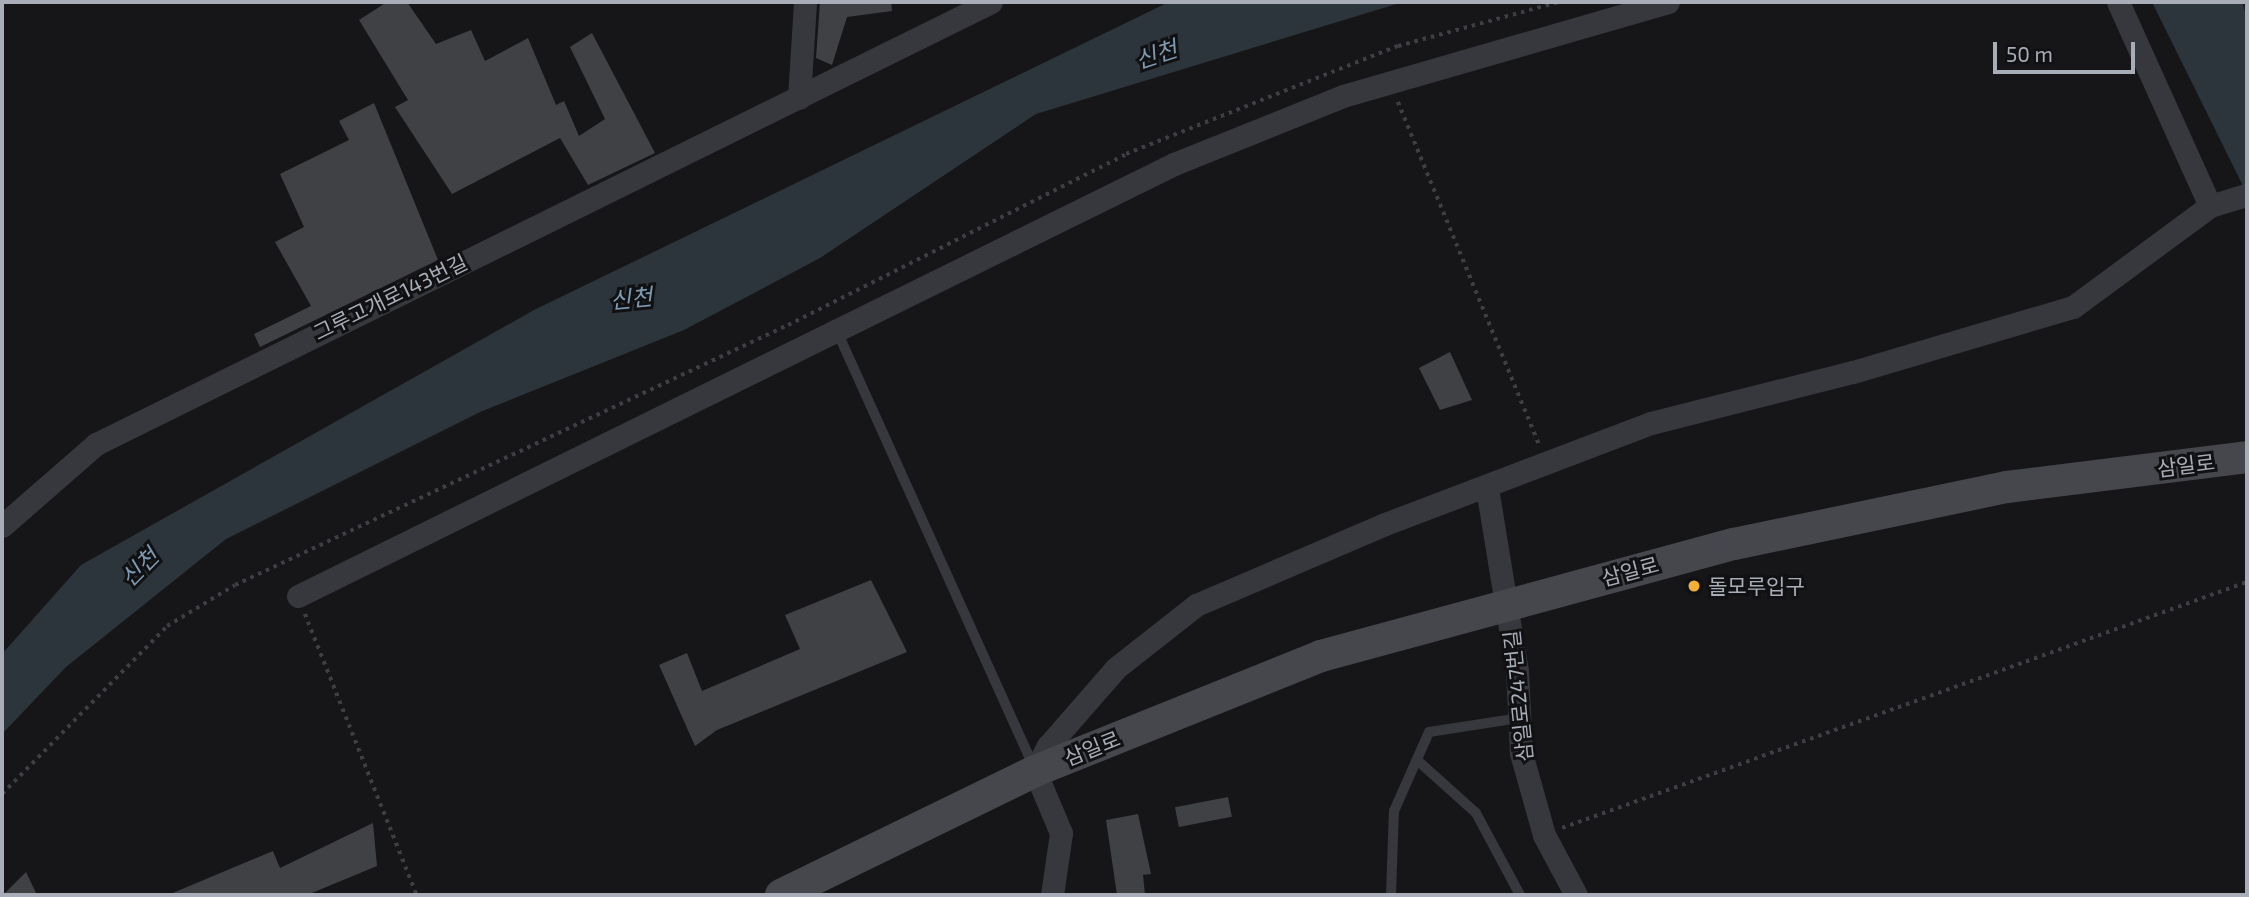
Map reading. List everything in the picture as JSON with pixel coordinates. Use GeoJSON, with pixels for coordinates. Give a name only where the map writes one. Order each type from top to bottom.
{"type":"FeatureCollection","features":[{"type":"Feature","properties":{"kind":"main road","name":"삼일로"},"geometry":{"type":"LineString","coordinates":[[781,895],[1035,771],[1321,656],[1734,544],[2007,487],[2247,457]]}},
{"type":"Feature","properties":{"kind":"street"},"geometry":{"type":"LineString","coordinates":[[799,98],[805,2]]}},
{"type":"Feature","properties":{"kind":"street","name":"그루고개로143번길"},"geometry":{"type":"LineString","coordinates":[[2,526],[96,444],[991,2]]}},
{"type":"Feature","properties":{"kind":"street"},"geometry":{"type":"LineString","coordinates":[[298,596],[836,328],[1174,164],[1343,96],[1392,87],[1668,2]]}},
{"type":"Feature","properties":{"kind":"street"},"geometry":{"type":"LineString","coordinates":[[2118,2],[2210,206],[2242,197]]}},
{"type":"Feature","properties":{"kind":"street","name":"삼일로"},"geometry":{"type":"LineString","coordinates":[[1035,771],[1048,746],[1093,692],[1170,621],[1249,579],[1487,488],[1546,461],[1651,423],[2073,307],[2210,206]]}},
{"type":"Feature","properties":{"kind":"street","name":"삼일로247번길"},"geometry":{"type":"LineString","coordinates":[[1487,488],[1506,604],[1521,753],[1544,835],[1576,895]]}},
{"type":"Feature","properties":{"kind":"street"},"geometry":{"type":"LineString","coordinates":[[1035,771],[1060,833],[1052,895]]}},
{"type":"Feature","properties":{"kind":"lane"},"geometry":{"type":"LineString","coordinates":[[836,328],[1035,771]]}},
{"type":"Feature","properties":{"kind":"lane"},"geometry":{"type":"LineString","coordinates":[[1391,895],[1394,811],[1429,732],[1519,718]]}},
{"type":"Feature","properties":{"kind":"lane"},"geometry":{"type":"LineString","coordinates":[[1417,760],[1476,813],[1520,895]]}},
{"type":"Feature","properties":{"kind":"path"},"geometry":{"type":"LineString","coordinates":[[1392,87],[1546,461]]}},
{"type":"Feature","properties":{"kind":"path"},"geometry":{"type":"LineString","coordinates":[[1544,835],[2247,582]]}},
{"type":"Feature","properties":{"kind":"path"},"geometry":{"type":"LineString","coordinates":[[298,596],[417,895]]}},
{"type":"Feature","properties":{"kind":"water","name":"신천"},"geometry":{"type":"Polygon","coordinates":[[[1169,2],[1403,2],[1036,114],[820,258],[684,330],[480,412],[226,539],[66,667],[2,734],[2,654],[81,565],[534,310],[1169,2]]]}},
{"type":"Feature","properties":{"kind":"water"},"geometry":{"type":"Polygon","coordinates":[[[2152,2],[2242,2],[2247,17],[2247,194],[2152,2]]]}},
{"type":"Feature","properties":{"kind":"building"},"geometry":{"type":"Polygon","coordinates":[[[387,2],[407,2],[436,44],[471,30],[485,61],[528,38],[556,105],[564,101],[579,136],[605,119],[570,47],[592,33],[655,153],[588,185],[560,138],[452,194],[395,107],[408,100],[359,20],[387,2]]]}},
{"type":"Feature","properties":{"kind":"building"},"geometry":{"type":"Polygon","coordinates":[[[820,2],[891,2],[892,11],[847,17],[832,65],[816,58],[820,2]]]}},
{"type":"Feature","properties":{"kind":"building"},"geometry":{"type":"Polygon","coordinates":[[[374,103],[438,260],[260,347],[254,334],[311,306],[275,242],[304,227],[280,174],[349,140],[339,121],[374,103]]]}},
{"type":"Feature","properties":{"kind":"building"},"geometry":{"type":"Polygon","coordinates":[[[1450,352],[1472,400],[1440,410],[1419,368],[1450,352]]]}},
{"type":"Feature","properties":{"kind":"building"},"geometry":{"type":"Polygon","coordinates":[[[871,580],[907,652],[717,730],[695,746],[659,665],[687,653],[702,691],[800,649],[785,615],[871,580]]]}},
{"type":"Feature","properties":{"kind":"building"},"geometry":{"type":"Polygon","coordinates":[[[1228,797],[1232,817],[1179,827],[1175,807],[1228,797]]]}},
{"type":"Feature","properties":{"kind":"building"},"geometry":{"type":"Polygon","coordinates":[[[1138,814],[1151,874],[1143,875],[1145,895],[1117,895],[1106,820],[1138,814]]]}},
{"type":"Feature","properties":{"kind":"building"},"geometry":{"type":"Polygon","coordinates":[[[373,823],[377,866],[307,895],[168,895],[273,851],[280,868],[373,823]]]}},
{"type":"Feature","properties":{"kind":"building"},"geometry":{"type":"Polygon","coordinates":[[[26,872],[37,895],[3,895],[26,872]]]}},
{"type":"Feature","properties":{"kind":"place","name":"돌모루입구"},"geometry":{"type":"Point","coordinates":[1694,586]}}]}
